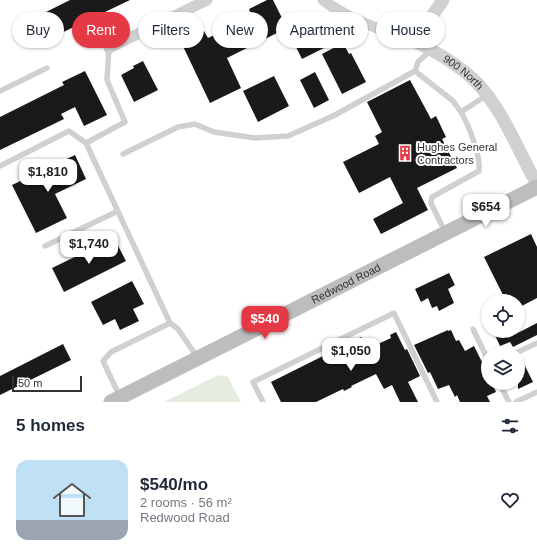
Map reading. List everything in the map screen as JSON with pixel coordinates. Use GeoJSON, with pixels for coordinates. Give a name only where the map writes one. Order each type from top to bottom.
{"type":"FeatureCollection","features":[{"type":"Feature","properties":{"kind":"main road","name":"Redwood Road"},"geometry":{"type":"LineString","coordinates":[[116,400],[537,187]]}},
{"type":"Feature","properties":{"kind":"street"},"geometry":{"type":"LineString","coordinates":[[130,38],[207,0]]}},
{"type":"Feature","properties":{"kind":"street"},"geometry":{"type":"LineString","coordinates":[[435,12],[443,0]]}},
{"type":"Feature","properties":{"kind":"street","name":"900 North"},"geometry":{"type":"LineString","coordinates":[[329,2],[360,21],[376,27]]}},
{"type":"Feature","properties":{"kind":"street","name":"900 North"},"geometry":{"type":"LineString","coordinates":[[427,48],[445,57],[468,75],[487,95],[500,115],[537,184]]}},
{"type":"Feature","properties":{"kind":"lane"},"geometry":{"type":"LineString","coordinates":[[86,143],[125,122],[107,80],[109,48]]}},
{"type":"Feature","properties":{"kind":"lane"},"geometry":{"type":"LineString","coordinates":[[123,154],[178,127],[195,124],[214,132],[255,138],[288,136],[333,116],[415,71],[418,62],[431,50]]}},
{"type":"Feature","properties":{"kind":"lane"},"geometry":{"type":"LineString","coordinates":[[0,91],[46,68]]}},
{"type":"Feature","properties":{"kind":"lane"},"geometry":{"type":"LineString","coordinates":[[415,71],[453,101],[461,112],[468,123],[480,164],[479,171],[432,197],[431,203],[446,234]]}},
{"type":"Feature","properties":{"kind":"lane"},"geometry":{"type":"LineString","coordinates":[[461,112],[487,95]]}},
{"type":"Feature","properties":{"kind":"lane"},"geometry":{"type":"LineString","coordinates":[[0,166],[69,131],[86,143],[170,323],[178,329],[198,359]]}},
{"type":"Feature","properties":{"kind":"lane"},"geometry":{"type":"LineString","coordinates":[[45,246],[118,211]]}},
{"type":"Feature","properties":{"kind":"lane"},"geometry":{"type":"LineString","coordinates":[[263,402],[253,382],[394,313],[437,402]]}},
{"type":"Feature","properties":{"kind":"lane"},"geometry":{"type":"LineString","coordinates":[[116,400],[103,361],[111,352],[170,323]]}},
{"type":"Feature","properties":{"kind":"lane"},"geometry":{"type":"LineString","coordinates":[[473,329],[481,346]]}},
{"type":"Feature","properties":{"kind":"lane"},"geometry":{"type":"LineString","coordinates":[[525,349],[537,344]]}},
{"type":"Feature","properties":{"kind":"lane"},"geometry":{"type":"LineString","coordinates":[[503,390],[509,402]]}},
{"type":"Feature","properties":{"kind":"lane"},"geometry":{"type":"LineString","coordinates":[[516,402],[537,392]]}},
{"type":"Feature","properties":{"kind":"shaded area"},"geometry":{"type":"Polygon","coordinates":[[[218,375],[228,377],[241,402],[164,402],[218,375]]]}},
{"type":"Feature","properties":{"kind":"building"},"geometry":{"type":"Polygon","coordinates":[[[70,0],[130,0],[105,12],[72,12],[72,28],[64,32],[64,12],[46,12],[70,0]]]}},
{"type":"Feature","properties":{"kind":"building"},"geometry":{"type":"Polygon","coordinates":[[[267,0],[273,0],[279,12],[276,12],[276,34],[268,38],[268,12],[250,12],[249,9],[267,0]]]}},
{"type":"Feature","properties":{"kind":"building"},"geometry":{"type":"Polygon","coordinates":[[[204,31],[208,38],[212,36],[212,48],[247,48],[227,58],[241,88],[210,103],[184,48],[204,48],[204,31]]]}},
{"type":"Feature","properties":{"kind":"building"},"geometry":{"type":"Polygon","coordinates":[[[296,48],[324,48],[302,59],[296,48]]]}},
{"type":"Feature","properties":{"kind":"building"},"geometry":{"type":"Polygon","coordinates":[[[333,48],[346,48],[349,54],[351,53],[366,82],[342,94],[322,54],[333,48]]]}},
{"type":"Feature","properties":{"kind":"building"},"geometry":{"type":"Polygon","coordinates":[[[143,61],[158,90],[134,102],[121,75],[143,61]]]}},
{"type":"Feature","properties":{"kind":"building"},"geometry":{"type":"Polygon","coordinates":[[[85,71],[107,115],[84,126],[75,107],[61,114],[64,119],[0,150],[0,117],[64,85],[62,82],[85,71]]]}},
{"type":"Feature","properties":{"kind":"building"},"geometry":{"type":"Polygon","coordinates":[[[315,72],[329,100],[314,108],[300,80],[315,72]]]}},
{"type":"Feature","properties":{"kind":"building"},"geometry":{"type":"Polygon","coordinates":[[[274,76],[289,106],[258,122],[243,91],[274,76]]]}},
{"type":"Feature","properties":{"kind":"building","name":"Hughes General Contractors"},"geometry":{"type":"Polygon","coordinates":[[[410,80],[431,119],[436,116],[446,137],[442,139],[457,168],[417,188],[428,210],[381,234],[373,219],[403,203],[390,177],[359,193],[343,162],[379,144],[375,136],[382,132],[367,102],[410,80]]]}},
{"type":"Feature","properties":{"kind":"building"},"geometry":{"type":"Polygon","coordinates":[[[75,155],[86,179],[55,194],[67,218],[36,233],[12,185],[75,155]]]}},
{"type":"Feature","properties":{"kind":"building"},"geometry":{"type":"Polygon","coordinates":[[[531,234],[537,247],[537,298],[525,304],[525,294],[502,294],[484,257],[531,234]]]}},
{"type":"Feature","properties":{"kind":"building"},"geometry":{"type":"Polygon","coordinates":[[[114,238],[126,261],[64,292],[52,268],[114,238]]]}},
{"type":"Feature","properties":{"kind":"building"},"geometry":{"type":"Polygon","coordinates":[[[449,273],[455,285],[448,289],[454,303],[439,311],[437,306],[432,308],[428,298],[421,302],[415,289],[449,273]]]}},
{"type":"Feature","properties":{"kind":"building"},"geometry":{"type":"Polygon","coordinates":[[[132,281],[144,304],[133,309],[139,321],[120,330],[115,319],[103,325],[91,302],[132,281]]]}},
{"type":"Feature","properties":{"kind":"building"},"geometry":{"type":"Polygon","coordinates":[[[537,323],[537,335],[515,346],[512,346],[510,342],[500,346],[496,338],[525,338],[525,329],[537,323]]]}},
{"type":"Feature","properties":{"kind":"building"},"geometry":{"type":"Polygon","coordinates":[[[451,330],[456,341],[459,340],[465,351],[474,346],[481,360],[481,390],[495,390],[496,392],[487,396],[490,402],[460,402],[457,395],[455,397],[449,385],[438,389],[414,345],[451,330]]]}},
{"type":"Feature","properties":{"kind":"building"},"geometry":{"type":"Polygon","coordinates":[[[396,332],[405,350],[407,349],[420,376],[408,382],[418,402],[400,402],[392,385],[384,389],[376,374],[344,391],[343,389],[316,402],[281,402],[271,382],[361,337],[367,349],[391,338],[390,335],[396,332]]]}},
{"type":"Feature","properties":{"kind":"building"},"geometry":{"type":"Polygon","coordinates":[[[63,344],[71,360],[0,395],[0,376],[63,344]]]}},
{"type":"Feature","properties":{"kind":"building"},"geometry":{"type":"Polygon","coordinates":[[[525,366],[533,382],[525,386],[525,366]]]}},
{"type":"Feature","properties":{"kind":"place","name":"Hughes General Contractors"},"geometry":{"type":"Point","coordinates":[405,153]}}]}
